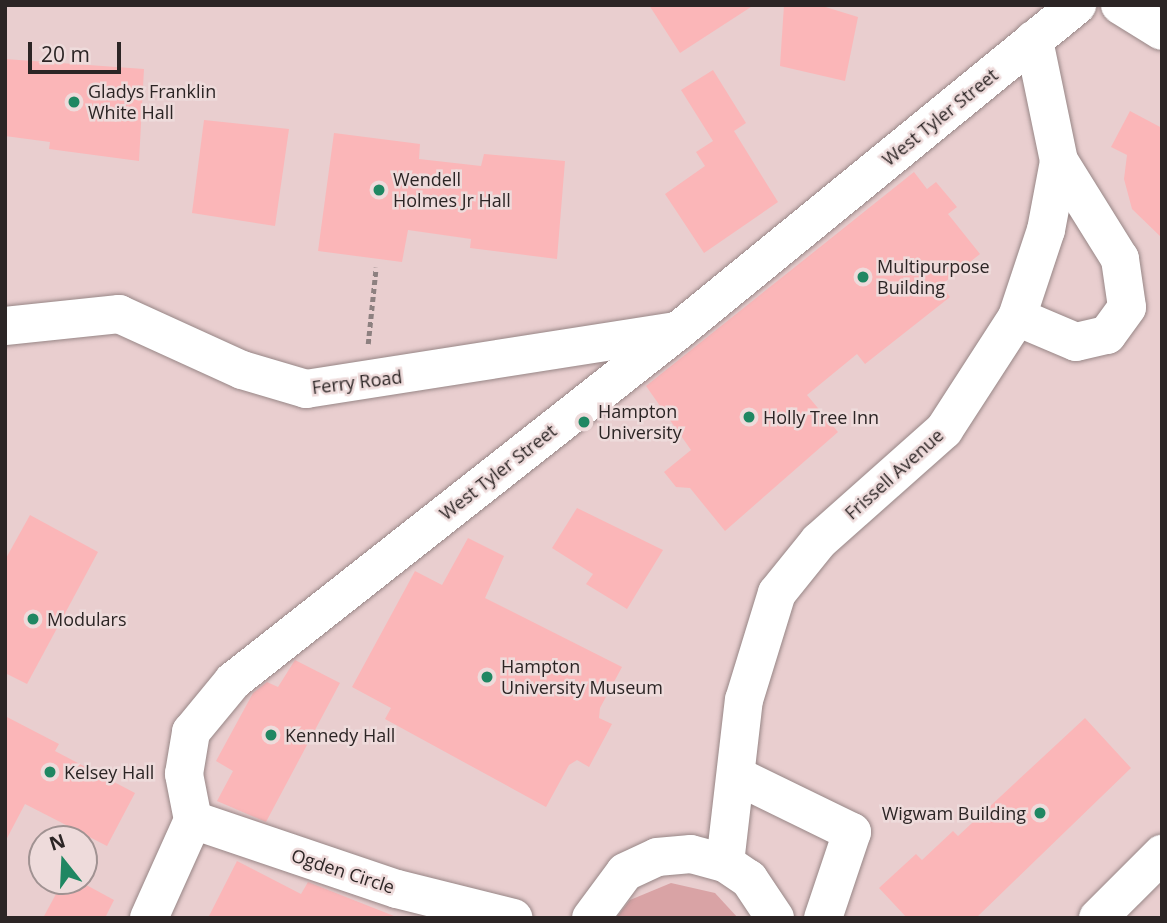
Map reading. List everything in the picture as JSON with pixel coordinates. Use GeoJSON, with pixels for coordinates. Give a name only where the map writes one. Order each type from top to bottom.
{"type":"FeatureCollection","features":[{"type":"Feature","properties":{"kind":"street"},"geometry":{"type":"LineString","coordinates":[[1120,5],[1162,31]]}},
{"type":"Feature","properties":{"kind":"street","name":"West Tyler Street"},"geometry":{"type":"LineString","coordinates":[[194,820],[185,752],[202,712],[255,662],[680,330],[1034,40],[1066,9]]}},
{"type":"Feature","properties":{"kind":"street","name":"Frissell Avenue"},"geometry":{"type":"LineString","coordinates":[[725,863],[746,688],[777,593],[819,541],[951,422],[1017,317],[1046,230],[1059,161],[1034,40]]}},
{"type":"Feature","properties":{"kind":"street"},"geometry":{"type":"LineString","coordinates":[[1017,317],[1076,342],[1107,335],[1127,307],[1120,259],[1059,161]]}},
{"type":"Feature","properties":{"kind":"street","name":"Ferry Road"},"geometry":{"type":"LineString","coordinates":[[5,326],[119,314],[289,387],[363,383],[680,330]]}},
{"type":"Feature","properties":{"kind":"street"},"geometry":{"type":"LineString","coordinates":[[737,776],[852,832],[823,918]]}},
{"type":"Feature","properties":{"kind":"street"},"geometry":{"type":"LineString","coordinates":[[149,918],[194,820]]}},
{"type":"Feature","properties":{"kind":"street","name":"Ogden Circle"},"geometry":{"type":"LineString","coordinates":[[194,820],[497,916]]}},
{"type":"Feature","properties":{"kind":"street"},"geometry":{"type":"LineString","coordinates":[[591,918],[625,872],[656,857],[691,854],[725,863],[749,879],[775,918]]}},
{"type":"Feature","properties":{"kind":"street"},"geometry":{"type":"LineString","coordinates":[[1098,918],[1162,854]]}},
{"type":"Feature","properties":{"kind":"path"},"geometry":{"type":"LineString","coordinates":[[363,383],[376,267]]}},
{"type":"Feature","properties":{"kind":"shaded area","name":"Hampton University"},"geometry":{"type":"Polygon","coordinates":[[[5,5],[1162,5],[1162,918],[5,918],[5,5]]]}},
{"type":"Feature","properties":{"kind":"shaded area"},"geometry":{"type":"Polygon","coordinates":[[[671,883],[715,893],[738,918],[616,918],[630,900],[671,883]]]}},
{"type":"Feature","properties":{"kind":"building"},"geometry":{"type":"Polygon","coordinates":[[[649,5],[754,5],[680,53],[649,5]]]}},
{"type":"Feature","properties":{"kind":"building"},"geometry":{"type":"Polygon","coordinates":[[[784,5],[819,5],[858,17],[845,81],[780,66],[784,5]]]}},
{"type":"Feature","properties":{"kind":"building","name":"Gladys Franklin White Hall"},"geometry":{"type":"Polygon","coordinates":[[[5,59],[144,69],[139,161],[49,149],[50,142],[5,136],[5,59]]]}},
{"type":"Feature","properties":{"kind":"building"},"geometry":{"type":"Polygon","coordinates":[[[713,70],[746,123],[734,131],[778,202],[704,253],[665,194],[705,166],[696,152],[713,141],[681,90],[713,70]]]}},
{"type":"Feature","properties":{"kind":"building"},"geometry":{"type":"Polygon","coordinates":[[[1130,111],[1162,128],[1162,238],[1132,209],[1124,179],[1127,155],[1111,147],[1130,111]]]}},
{"type":"Feature","properties":{"kind":"building"},"geometry":{"type":"Polygon","coordinates":[[[204,120],[289,129],[275,226],[192,213],[204,120]]]}},
{"type":"Feature","properties":{"kind":"building","name":"Wendell Holmes Jr Hall"},"geometry":{"type":"Polygon","coordinates":[[[334,133],[420,144],[419,159],[481,166],[484,154],[565,161],[557,259],[470,248],[471,239],[408,230],[402,262],[318,251],[334,133]]]}},
{"type":"Feature","properties":{"kind":"building"},"geometry":{"type":"Polygon","coordinates":[[[914,172],[927,189],[936,182],[957,207],[948,214],[980,254],[941,285],[950,297],[865,364],[857,354],[807,395],[838,432],[725,531],[690,488],[676,487],[664,472],[691,450],[646,386],[914,172]]]}},
{"type":"Feature","properties":{"kind":"building"},"geometry":{"type":"Polygon","coordinates":[[[577,508],[663,550],[627,609],[586,584],[593,574],[552,548],[577,508]]]}},
{"type":"Feature","properties":{"kind":"building","name":"Modulars"},"geometry":{"type":"Polygon","coordinates":[[[30,515],[98,552],[27,684],[5,673],[5,560],[30,515]]]}},
{"type":"Feature","properties":{"kind":"building","name":"Hampton University Museum"},"geometry":{"type":"Polygon","coordinates":[[[468,538],[504,556],[485,598],[622,667],[600,708],[599,718],[612,724],[589,767],[577,760],[569,765],[546,807],[385,719],[391,708],[352,687],[415,571],[442,585],[468,538]]]}},
{"type":"Feature","properties":{"kind":"building","name":"Kennedy Hall"},"geometry":{"type":"Polygon","coordinates":[[[295,660],[340,683],[266,822],[217,801],[233,771],[216,761],[253,693],[267,682],[278,687],[295,660]]]}},
{"type":"Feature","properties":{"kind":"building","name":"Kelsey Hall"},"geometry":{"type":"Polygon","coordinates":[[[5,716],[59,744],[55,751],[135,793],[107,846],[98,841],[98,825],[66,825],[25,804],[5,842],[5,716]]]}},
{"type":"Feature","properties":{"kind":"building","name":"Wigwam Building"},"geometry":{"type":"Polygon","coordinates":[[[1085,718],[1131,768],[976,918],[907,918],[879,888],[916,854],[922,860],[953,831],[958,836],[1085,718]]]}},
{"type":"Feature","properties":{"kind":"building"},"geometry":{"type":"Polygon","coordinates":[[[237,861],[301,894],[308,882],[399,918],[208,918],[237,861]]]}},
{"type":"Feature","properties":{"kind":"building"},"geometry":{"type":"Polygon","coordinates":[[[98,891],[114,900],[105,918],[43,918],[55,895],[98,895],[98,891]]]}},
{"type":"Feature","properties":{"kind":"place","name":"Gladys Franklin White Hall"},"geometry":{"type":"Point","coordinates":[74,102]}},
{"type":"Feature","properties":{"kind":"place","name":"Wendell Holmes Jr Hall"},"geometry":{"type":"Point","coordinates":[379,190]}},
{"type":"Feature","properties":{"kind":"place","name":"Multipurpose Building"},"geometry":{"type":"Point","coordinates":[863,277]}},
{"type":"Feature","properties":{"kind":"place","name":"Holly Tree Inn"},"geometry":{"type":"Point","coordinates":[749,417]}},
{"type":"Feature","properties":{"kind":"place","name":"Hampton University"},"geometry":{"type":"Point","coordinates":[584,422]}},
{"type":"Feature","properties":{"kind":"place","name":"Modulars"},"geometry":{"type":"Point","coordinates":[33,619]}},
{"type":"Feature","properties":{"kind":"place","name":"Hampton University Museum"},"geometry":{"type":"Point","coordinates":[487,677]}},
{"type":"Feature","properties":{"kind":"place","name":"Kennedy Hall"},"geometry":{"type":"Point","coordinates":[271,735]}},
{"type":"Feature","properties":{"kind":"place","name":"Kelsey Hall"},"geometry":{"type":"Point","coordinates":[50,772]}},
{"type":"Feature","properties":{"kind":"place","name":"Wigwam Building"},"geometry":{"type":"Point","coordinates":[1040,813]}}]}
